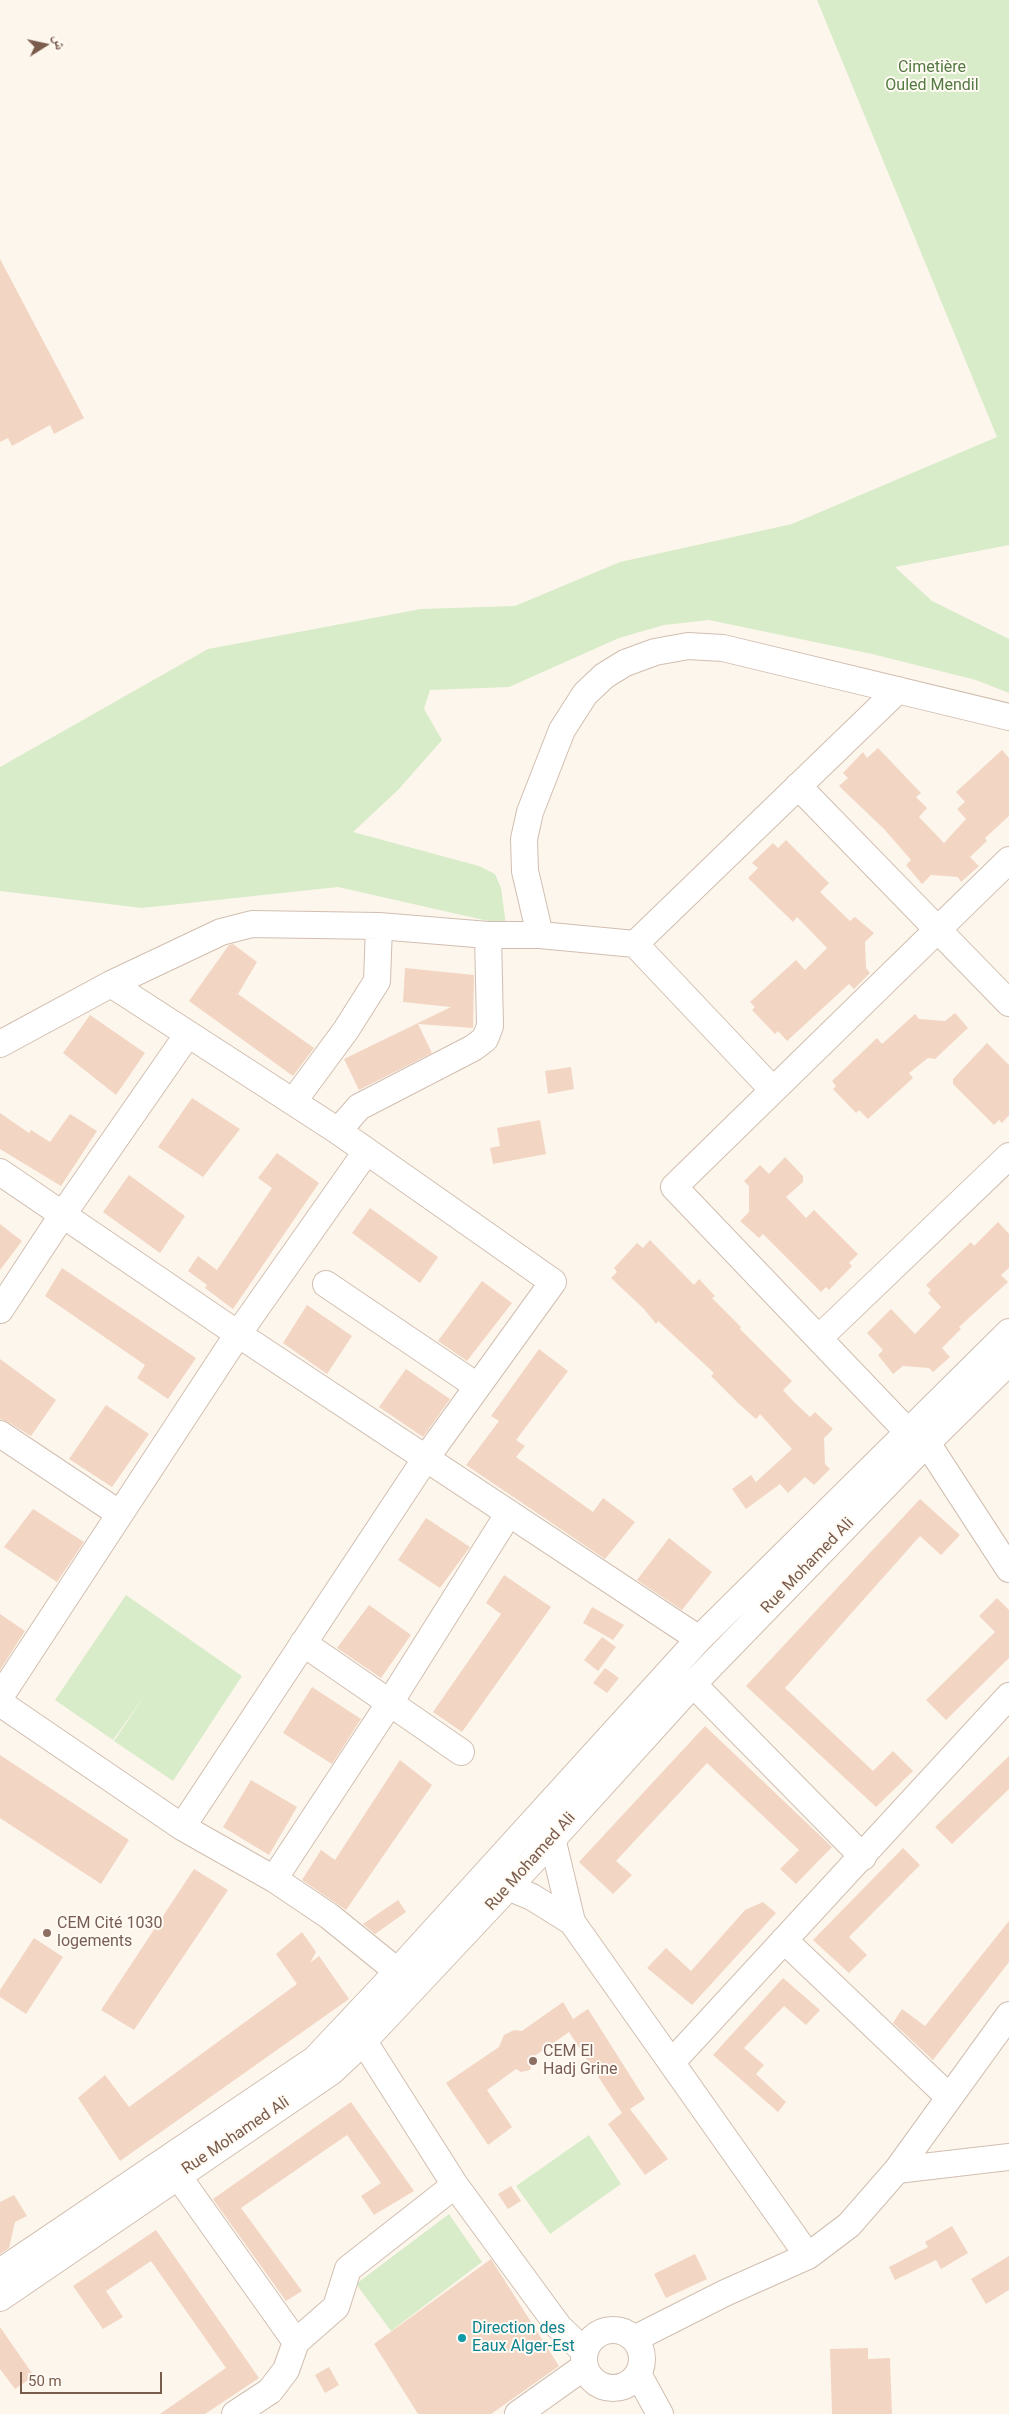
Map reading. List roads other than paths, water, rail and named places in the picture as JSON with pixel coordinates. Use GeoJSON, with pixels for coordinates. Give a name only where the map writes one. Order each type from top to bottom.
{"type":"FeatureCollection","features":[{"type":"Feature","properties":{"kind":"street"},"geometry":{"type":"LineString","coordinates":[[540,936],[525,871],[524,839],[530,812],[562,730],[585,694],[604,676],[625,663],[655,652],[688,646],[723,648],[1009,717]]}},
{"type":"Feature","properties":{"kind":"street"},"geometry":{"type":"LineString","coordinates":[[635,944],[898,690]]}},
{"type":"Feature","properties":{"kind":"street"},"geometry":{"type":"LineString","coordinates":[[798,786],[1009,1003]]}},
{"type":"Feature","properties":{"kind":"street"},"geometry":{"type":"LineString","coordinates":[[1009,860],[674,1187],[917,1438],[1009,1569]]}},
{"type":"Feature","properties":{"kind":"street"},"geometry":{"type":"LineString","coordinates":[[0,1044],[111,984],[221,932],[252,924],[379,926],[488,936],[540,936],[635,944],[773,1090]]}},
{"type":"Feature","properties":{"kind":"street"},"geometry":{"type":"LineString","coordinates":[[293,1102],[346,1030],[377,981],[379,926]]}},
{"type":"Feature","properties":{"kind":"street"},"geometry":{"type":"LineString","coordinates":[[338,1131],[359,1107],[473,1048],[485,1039],[490,1026],[488,936]]}},
{"type":"Feature","properties":{"kind":"street"},"geometry":{"type":"LineString","coordinates":[[111,984],[338,1131],[553,1282],[426,1458],[182,1827]]}},
{"type":"Feature","properties":{"kind":"street"},"geometry":{"type":"LineString","coordinates":[[0,1310],[63,1214],[188,1034]]}},
{"type":"Feature","properties":{"kind":"street"},"geometry":{"type":"LineString","coordinates":[[0,1697],[238,1334],[366,1152]]}},
{"type":"Feature","properties":{"kind":"street"},"geometry":{"type":"LineString","coordinates":[[819,1338],[1009,1156]]}},
{"type":"Feature","properties":{"kind":"street"},"geometry":{"type":"LineString","coordinates":[[0,1172],[238,1334],[699,1639]]}},
{"type":"Feature","properties":{"kind":"street"},"geometry":{"type":"LineString","coordinates":[[326,1284],[477,1386]]}},
{"type":"Feature","properties":{"kind":"street"},"geometry":{"type":"LineString","coordinates":[[0,2272],[357,2032],[397,1971],[699,1639],[917,1438],[1009,1332]]}},
{"type":"Feature","properties":{"kind":"street","name":"Rue Mohamed Ali"},"geometry":{"type":"LineString","coordinates":[[0,2298],[331,2072],[357,2032],[508,1887],[917,1438],[1009,1362]]}},
{"type":"Feature","properties":{"kind":"street"},"geometry":{"type":"LineString","coordinates":[[0,1434],[120,1514]]}},
{"type":"Feature","properties":{"kind":"street"},"geometry":{"type":"LineString","coordinates":[[274,1879],[389,1704],[509,1513]]}},
{"type":"Feature","properties":{"kind":"street"},"geometry":{"type":"LineString","coordinates":[[303,1643],[461,1752]]}},
{"type":"Feature","properties":{"kind":"street"},"geometry":{"type":"LineString","coordinates":[[693,1684],[863,1856]]}},
{"type":"Feature","properties":{"kind":"street"},"geometry":{"type":"LineString","coordinates":[[672,2062],[1009,1696]]}},
{"type":"Feature","properties":{"kind":"street"},"geometry":{"type":"LineString","coordinates":[[0,1703],[182,1827],[274,1879],[330,1916],[397,1971]]}},
{"type":"Feature","properties":{"kind":"street"},"geometry":{"type":"LineString","coordinates":[[519,1837],[552,1838],[572,1922],[808,2256]]}},
{"type":"Feature","properties":{"kind":"street"},"geometry":{"type":"LineString","coordinates":[[499,1859],[508,1887],[532,1897],[572,1922]]}},
{"type":"Feature","properties":{"kind":"street"},"geometry":{"type":"LineString","coordinates":[[784,1940],[948,2097]]}},
{"type":"Feature","properties":{"kind":"street"},"geometry":{"type":"LineString","coordinates":[[634,2338],[808,2256],[849,2225],[896,2170],[1009,2015]]}},
{"type":"Feature","properties":{"kind":"street"},"geometry":{"type":"LineString","coordinates":[[357,2032],[455,2185],[558,2327],[584,2359],[590,2377],[598,2384],[609,2388],[620,2388],[630,2383],[638,2374],[642,2356],[634,2338],[626,2332],[616,2329],[596,2334],[589,2341],[584,2359],[518,2414]]}},
{"type":"Feature","properties":{"kind":"street"},"geometry":{"type":"LineString","coordinates":[[896,2170],[1009,2157]]}},
{"type":"Feature","properties":{"kind":"street"},"geometry":{"type":"LineString","coordinates":[[178,2176],[296,2342]]}},
{"type":"Feature","properties":{"kind":"street"},"geometry":{"type":"LineString","coordinates":[[235,2414],[270,2391],[286,2370],[296,2342],[336,2307],[348,2269],[455,2185]]}},
{"type":"Feature","properties":{"kind":"street"},"geometry":{"type":"LineString","coordinates":[[638,2374],[660,2414]]}},
{"type":"Feature","properties":{"kind":"place","name":"CEM Cité 1030 logements"},"geometry":{"type":"Point","coordinates":[47,1933]}},
{"type":"Feature","properties":{"kind":"place","name":"CEM El Hadj Grine"},"geometry":{"type":"Point","coordinates":[533,2061]}},
{"type":"Feature","properties":{"kind":"place","name":"Direction des Eaux Alger-Est"},"geometry":{"type":"Point","coordinates":[462,2338]}},
{"type":"Feature","properties":{"kind":"park label","name":"Cimetière Ouled Mendil"},"geometry":{"type":"Point","coordinates":[932,77]}}]}
